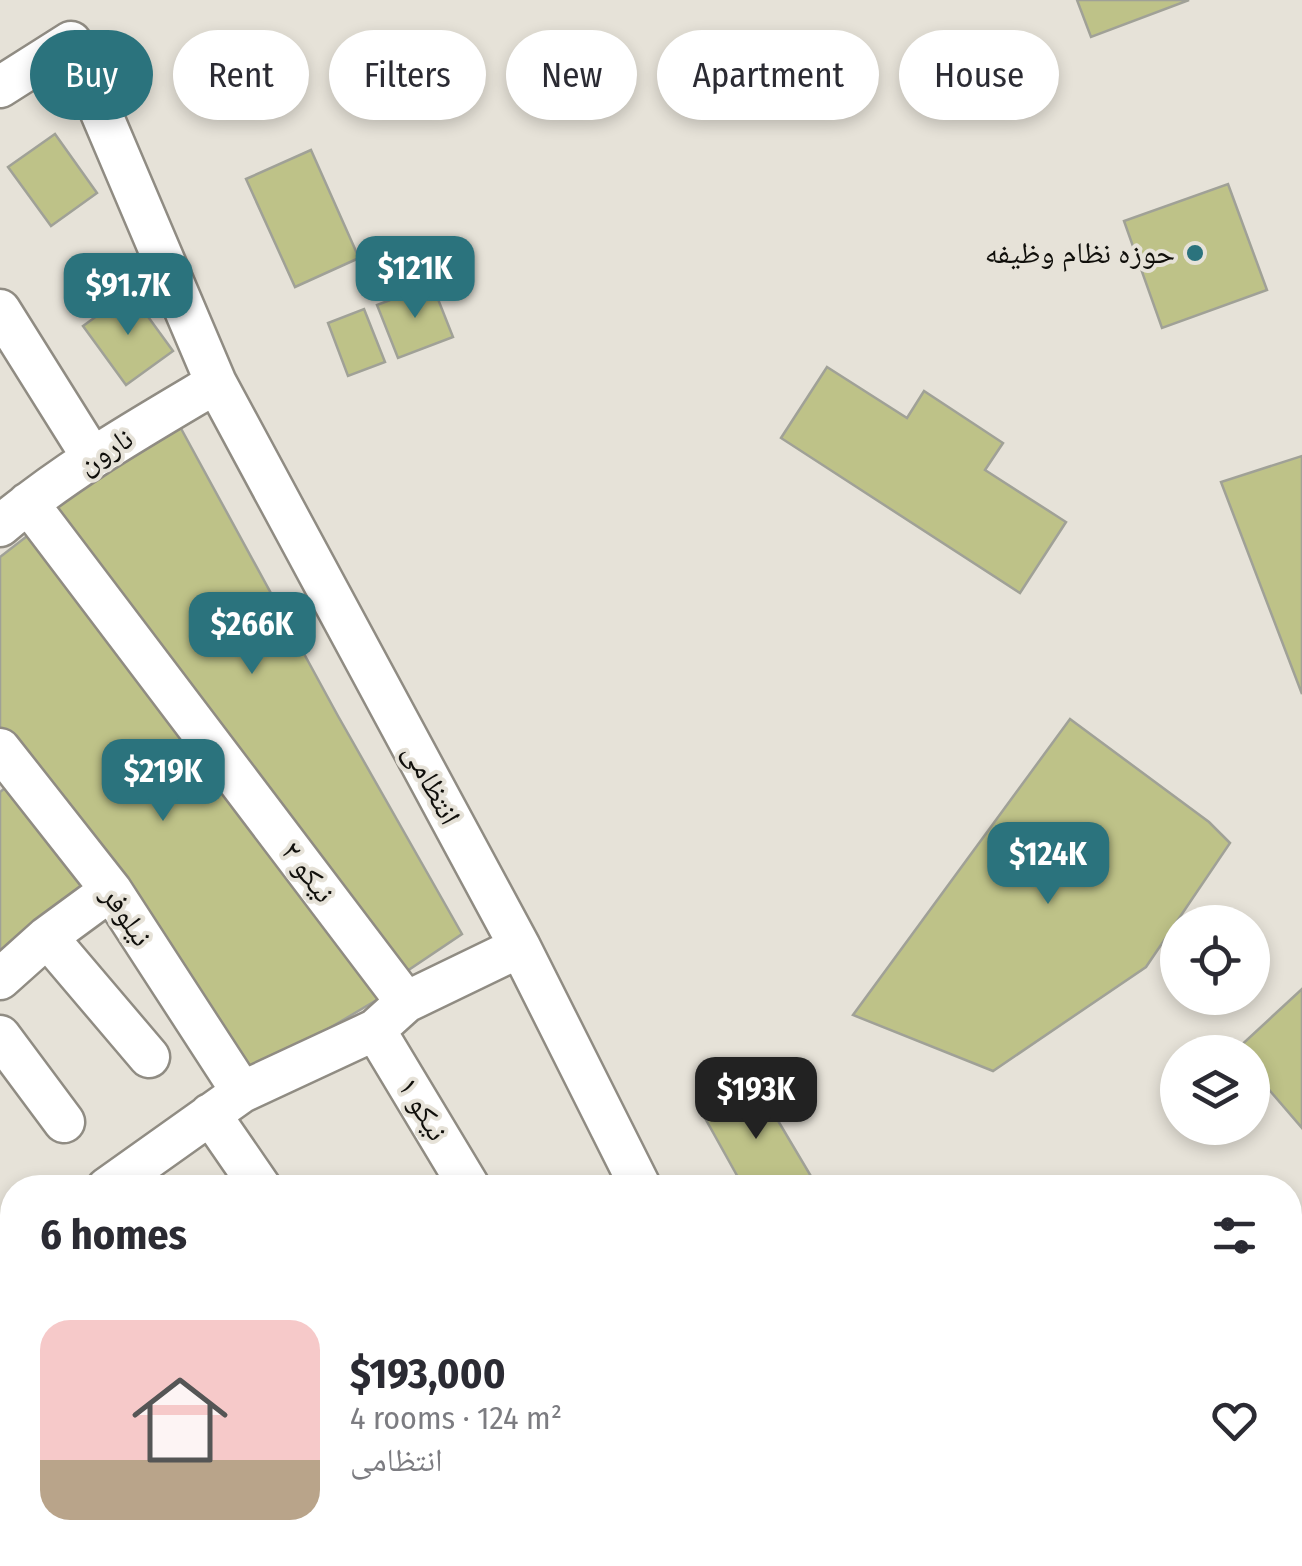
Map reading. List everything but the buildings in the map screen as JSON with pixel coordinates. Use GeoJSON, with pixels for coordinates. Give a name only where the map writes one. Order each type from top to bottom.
{"type":"FeatureCollection","features":[{"type":"Feature","properties":{"kind":"street","name":"انتظامی"},"geometry":{"type":"LineString","coordinates":[[0,87],[71,42],[216,383],[520,947],[634,1175]]}},
{"type":"Feature","properties":{"kind":"street"},"geometry":{"type":"LineString","coordinates":[[0,310],[92,457]]}},
{"type":"Feature","properties":{"kind":"street","name":"نارون"},"geometry":{"type":"LineString","coordinates":[[14,515],[92,457],[216,383]]}},
{"type":"Feature","properties":{"kind":"street","name":"نیکو ۲"},"geometry":{"type":"LineString","coordinates":[[14,515],[406,1002]]}},
{"type":"Feature","properties":{"kind":"street","name":"نیلوفر"},"geometry":{"type":"LineString","coordinates":[[1,751],[111,890],[226,1103],[256,1175]]}},
{"type":"Feature","properties":{"kind":"street"},"geometry":{"type":"LineString","coordinates":[[0,980],[47,937],[111,890]]}},
{"type":"Feature","properties":{"kind":"street"},"geometry":{"type":"LineString","coordinates":[[47,937],[149,1058]]}},
{"type":"Feature","properties":{"kind":"street"},"geometry":{"type":"LineString","coordinates":[[125,1175],[226,1103],[375,1030],[406,1002],[520,947]]}},
{"type":"Feature","properties":{"kind":"street","name":"نیکو ۱"},"geometry":{"type":"LineString","coordinates":[[375,1030],[462,1175]]}},
{"type":"Feature","properties":{"kind":"street"},"geometry":{"type":"LineString","coordinates":[[0,1036],[64,1122]]}},
{"type":"Feature","properties":{"kind":"place","name":"حوزه نظام وظیفه"},"geometry":{"type":"Point","coordinates":[1195,253]}}]}
